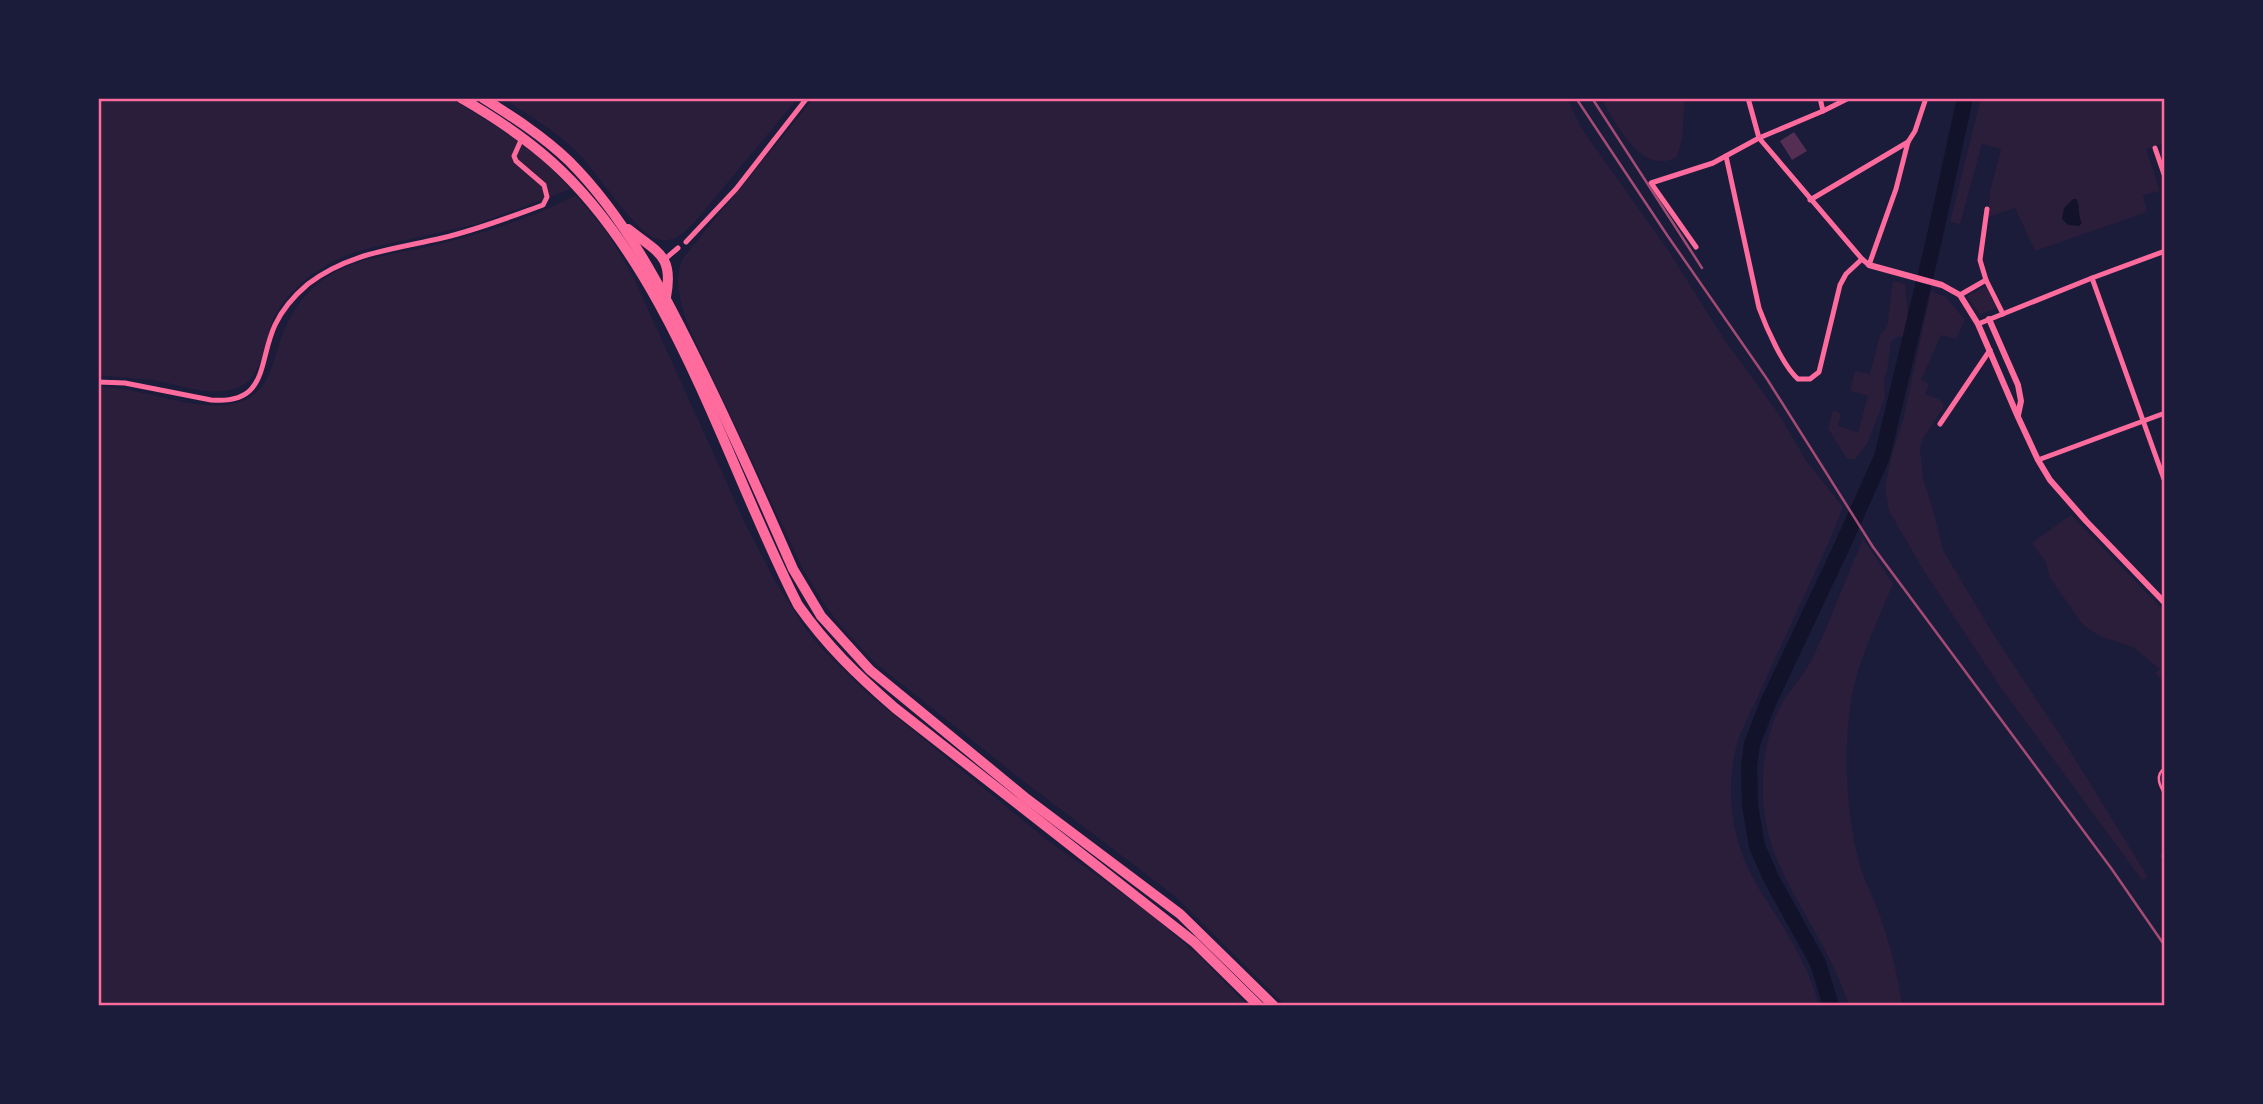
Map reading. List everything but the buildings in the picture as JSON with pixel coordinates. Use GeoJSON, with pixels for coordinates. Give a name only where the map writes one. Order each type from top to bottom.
{"type":"FeatureCollection","features":[{"type":"Feature","properties":{"kind":"highway"},"geometry":{"type":"LineString","coordinates":[[461,98],[522,138],[553,163],[597,211],[626,250],[690,366],[798,605],[848,667],[895,708],[1194,942],[1258,1006]]}},
{"type":"Feature","properties":{"kind":"highway"},"geometry":{"type":"LineString","coordinates":[[483,98],[520,121],[569,161],[622,224],[666,298],[715,396],[793,569],[806,593],[839,638],[870,670],[923,715],[1027,799],[1180,914],[1274,1006]]}},
{"type":"Feature","properties":{"kind":"highway"},"geometry":{"type":"LineString","coordinates":[[622,224],[665,259],[669,274],[666,298]]}},
{"type":"Feature","properties":{"kind":"street"},"geometry":{"type":"LineString","coordinates":[[686,242],[736,189],[807,98]]}},
{"type":"Feature","properties":{"kind":"street"},"geometry":{"type":"LineString","coordinates":[[1748,98],[1759,138],[1862,259],[1869,265],[1942,285],[1960,295],[1978,324],[2018,417],[2050,480],[2165,603]]}},
{"type":"Feature","properties":{"kind":"street"},"geometry":{"type":"LineString","coordinates":[[1821,98],[1823,111]]}},
{"type":"Feature","properties":{"kind":"street"},"geometry":{"type":"LineString","coordinates":[[1696,247],[1651,183],[1713,163],[1759,138],[1849,98]]}},
{"type":"Feature","properties":{"kind":"street"},"geometry":{"type":"LineString","coordinates":[[1869,265],[1896,189],[1908,142],[1926,98]]}},
{"type":"Feature","properties":{"kind":"street"},"geometry":{"type":"LineString","coordinates":[[98,382],[125,383],[211,400],[224,401],[240,397],[251,390],[258,380],[274,327],[281,314],[306,286],[324,273],[357,257],[491,225],[543,205],[547,197],[544,185],[516,161],[514,156],[522,138]]}},
{"type":"Feature","properties":{"kind":"street"},"geometry":{"type":"LineString","coordinates":[[1810,200],[1908,142]]}},
{"type":"Feature","properties":{"kind":"street"},"geometry":{"type":"LineString","coordinates":[[2155,148],[2165,177]]}},
{"type":"Feature","properties":{"kind":"street"},"geometry":{"type":"LineString","coordinates":[[1726,156],[1762,315],[1767,330],[1798,379],[1810,379],[1819,372],[1840,285],[1846,274],[1862,259]]}},
{"type":"Feature","properties":{"kind":"street"},"geometry":{"type":"LineString","coordinates":[[1987,209],[1980,260],[1986,280],[2003,314]]}},
{"type":"Feature","properties":{"kind":"street"},"geometry":{"type":"LineString","coordinates":[[665,259],[678,248]]}},
{"type":"Feature","properties":{"kind":"street"},"geometry":{"type":"LineString","coordinates":[[1978,324],[2165,251]]}},
{"type":"Feature","properties":{"kind":"street"},"geometry":{"type":"LineString","coordinates":[[2092,278],[2165,482]]}},
{"type":"Feature","properties":{"kind":"street"},"geometry":{"type":"LineString","coordinates":[[1960,295],[1986,280]]}},
{"type":"Feature","properties":{"kind":"street"},"geometry":{"type":"LineString","coordinates":[[1989,319],[2018,385],[2021,401],[2018,417]]}},
{"type":"Feature","properties":{"kind":"street"},"geometry":{"type":"LineString","coordinates":[[1940,424],[1990,350]]}},
{"type":"Feature","properties":{"kind":"street"},"geometry":{"type":"LineString","coordinates":[[2038,460],[2165,413]]}},
{"type":"Feature","properties":{"kind":"lane"},"geometry":{"type":"LineString","coordinates":[[2165,768],[2161,770],[2158,779],[2165,795]]}},
{"type":"Feature","properties":{"kind":"lane"},"geometry":{"type":"LineString","coordinates":[[2165,846],[2165,869]]}},
{"type":"Feature","properties":{"kind":"shaded area"},"geometry":{"type":"Polygon","coordinates":[[[98,98],[451,98],[511,136],[546,163],[571,189],[477,224],[366,249],[327,265],[303,282],[284,302],[272,323],[258,366],[246,383],[237,388],[205,391],[152,380],[98,375],[98,98]]]}},
{"type":"Feature","properties":{"kind":"shaded area"},"geometry":{"type":"Polygon","coordinates":[[[502,98],[798,98],[694,223],[678,237],[663,240],[647,234],[637,224],[573,148],[547,127],[502,98]]]}},
{"type":"Feature","properties":{"kind":"shaded area"},"geometry":{"type":"Polygon","coordinates":[[[814,98],[1567,98],[1582,129],[1668,250],[1726,342],[1778,413],[1807,462],[1843,507],[1739,737],[1734,756],[1731,794],[1732,814],[1741,851],[1758,887],[1801,959],[1819,1006],[1286,1006],[1176,897],[1022,780],[874,662],[839,624],[803,569],[691,332],[678,286],[683,258],[814,98]]]}},
{"type":"Feature","properties":{"kind":"shaded area"},"geometry":{"type":"Polygon","coordinates":[[[1601,98],[1685,98],[1682,140],[1677,157],[1664,161],[1652,160],[1641,153],[1622,132],[1601,98]]]}},
{"type":"Feature","properties":{"kind":"shaded area"},"geometry":{"type":"Polygon","coordinates":[[[1981,98],[2165,98],[2165,143],[2146,149],[2160,191],[2143,195],[2147,212],[2035,251],[2015,208],[1988,217],[1990,191],[2001,149],[1982,144],[1960,224],[1950,222],[1981,98]]]}},
{"type":"Feature","properties":{"kind":"shaded area"},"geometry":{"type":"Polygon","coordinates":[[[576,195],[608,234],[633,276],[745,523],[774,579],[820,647],[868,694],[1046,839],[1149,913],[1198,955],[1248,1006],[98,1006],[98,387],[206,405],[240,402],[251,397],[266,381],[285,328],[300,303],[320,282],[332,274],[373,258],[487,231],[523,219],[576,195]]]}},
{"type":"Feature","properties":{"kind":"shaded area"},"geometry":{"type":"Polygon","coordinates":[[[2076,199],[2082,223],[2079,226],[2068,225],[2062,219],[2064,208],[2076,199]]]}},
{"type":"Feature","properties":{"kind":"shaded area"},"geometry":{"type":"Polygon","coordinates":[[[1893,281],[1905,284],[1910,335],[1891,341],[1884,380],[1885,398],[1867,444],[1855,459],[1847,459],[1828,428],[1833,410],[1841,413],[1838,426],[1858,432],[1868,396],[1850,391],[1855,371],[1870,374],[1880,335],[1887,327],[1893,281]]]}},
{"type":"Feature","properties":{"kind":"shaded area"},"geometry":{"type":"Polygon","coordinates":[[[1986,286],[1997,308],[1980,315],[1967,296],[1986,286]]]}},
{"type":"Feature","properties":{"kind":"shaded area"},"geometry":{"type":"Polygon","coordinates":[[[1931,291],[1946,297],[1965,320],[1956,339],[1941,335],[1921,380],[1929,384],[1925,394],[1939,399],[1943,404],[1922,440],[1920,449],[1923,478],[1943,550],[1995,637],[2062,738],[2148,877],[2142,880],[1999,685],[1924,571],[1889,511],[1885,487],[1903,420],[1931,291]]]}},
{"type":"Feature","properties":{"kind":"shaded area"},"geometry":{"type":"Polygon","coordinates":[[[2071,515],[2165,612],[2165,683],[2155,673],[2160,669],[2133,647],[2100,636],[2081,622],[2050,578],[2046,563],[2032,543],[2071,515]]]}},
{"type":"Feature","properties":{"kind":"shaded area"},"geometry":{"type":"Polygon","coordinates":[[[1863,539],[1893,584],[1864,654],[1851,700],[1847,748],[1848,799],[1861,869],[1887,936],[1902,1006],[1849,1006],[1834,968],[1776,857],[1763,804],[1764,764],[1771,727],[1782,704],[1813,657],[1863,539]]]}},
{"type":"Feature","properties":{"kind":"waterway"},"geometry":{"type":"LineString","coordinates":[[1831,1006],[1818,963],[1771,878],[1757,846],[1750,806],[1749,766],[1752,744],[1768,703],[1882,457],[1965,98]]}},
{"type":"Feature","properties":{"kind":"railway"},"geometry":{"type":"LineString","coordinates":[[1576,98],[1767,379],[1873,547],[2111,868],[2165,946]]}},
{"type":"Feature","properties":{"kind":"railway"},"geometry":{"type":"LineString","coordinates":[[1592,98],[1702,268]]}}]}
